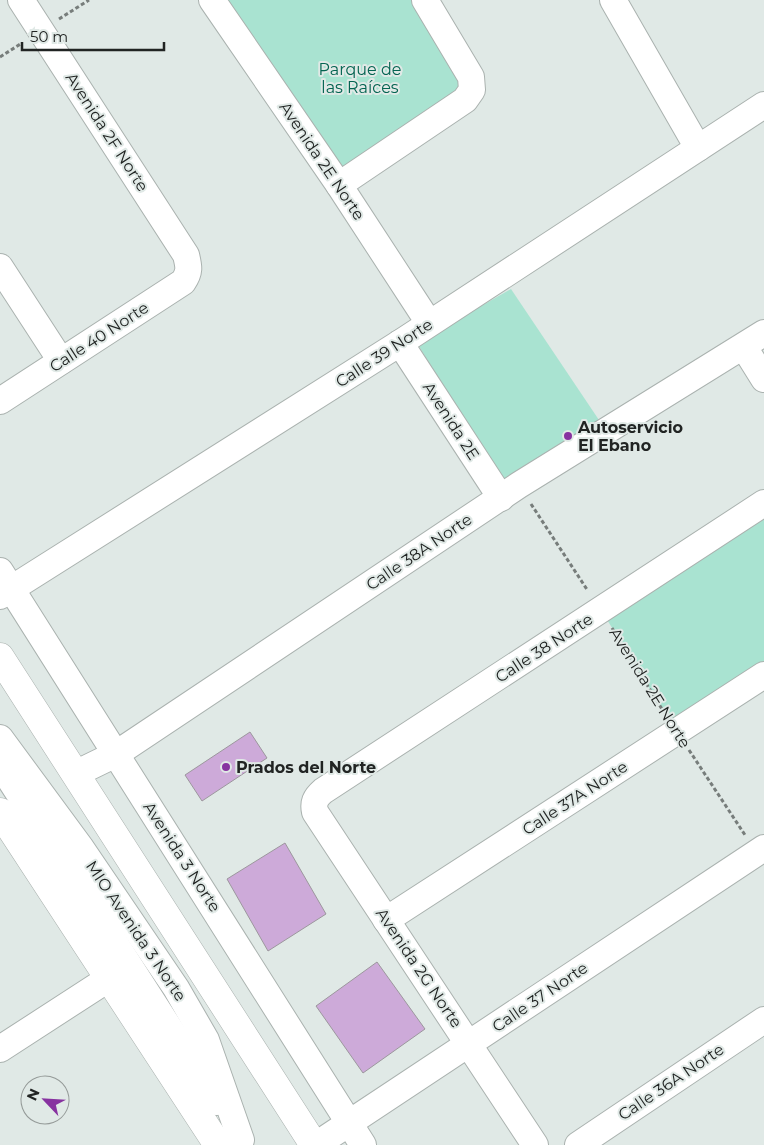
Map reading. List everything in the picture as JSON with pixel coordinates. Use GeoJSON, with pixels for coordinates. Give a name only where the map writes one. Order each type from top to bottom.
{"type":"FeatureCollection","features":[{"type":"Feature","properties":{"kind":"main road"},"geometry":{"type":"LineString","coordinates":[[0,657],[315,1145]]}},
{"type":"Feature","properties":{"kind":"main road"},"geometry":{"type":"LineString","coordinates":[[2,818],[108,979],[226,1143]]}},
{"type":"Feature","properties":{"kind":"street","name":"Avenida 2F Norte"},"geometry":{"type":"LineString","coordinates":[[21,0],[186,255],[189,266]]}},
{"type":"Feature","properties":{"kind":"street","name":"Avenida 2E Norte"},"geometry":{"type":"LineString","coordinates":[[212,0],[339,185],[429,323]]}},
{"type":"Feature","properties":{"kind":"street"},"geometry":{"type":"LineString","coordinates":[[339,185],[465,100],[472,90],[471,77],[425,0]]}},
{"type":"Feature","properties":{"kind":"street"},"geometry":{"type":"LineString","coordinates":[[613,0],[698,148]]}},
{"type":"Feature","properties":{"kind":"street","name":"Calle 39 Norte"},"geometry":{"type":"LineString","coordinates":[[4,585],[400,343],[764,105]]}},
{"type":"Feature","properties":{"kind":"street","name":"Calle 40 Norte"},"geometry":{"type":"LineString","coordinates":[[0,401],[183,282],[189,274],[189,266]]}},
{"type":"Feature","properties":{"kind":"street"},"geometry":{"type":"LineString","coordinates":[[0,267],[61,361]]}},
{"type":"Feature","properties":{"kind":"street"},"geometry":{"type":"LineString","coordinates":[[754,340],[764,378]]}},
{"type":"Feature","properties":{"kind":"street","name":"Calle 38A Norte"},"geometry":{"type":"LineString","coordinates":[[76,773],[116,754],[510,492],[754,340]]}},
{"type":"Feature","properties":{"kind":"street","name":"Avenida 2E"},"geometry":{"type":"LineString","coordinates":[[400,343],[510,492]]}},
{"type":"Feature","properties":{"kind":"street","name":"Calle 38 Norte"},"geometry":{"type":"LineString","coordinates":[[323,791],[764,503]]}},
{"type":"Feature","properties":{"kind":"street","name":"Avenida 3 Norte"},"geometry":{"type":"LineString","coordinates":[[4,585],[116,754],[363,1145]]}},
{"type":"Feature","properties":{"kind":"street","name":"Calle 37A Norte"},"geometry":{"type":"LineString","coordinates":[[386,920],[764,675]]}},
{"type":"Feature","properties":{"kind":"street","name":"MIO Avenida 3 Norte"},"geometry":{"type":"LineString","coordinates":[[0,738],[81,848],[176,988],[206,1040],[226,1143]]}},
{"type":"Feature","properties":{"kind":"street","name":"MIO Avenida 3 Norte"},"geometry":{"type":"LineString","coordinates":[[0,764],[226,1143]]}},
{"type":"Feature","properties":{"kind":"street","name":"Avenida 2G Norte"},"geometry":{"type":"LineString","coordinates":[[323,791],[317,796],[314,804],[315,812],[535,1145]]}},
{"type":"Feature","properties":{"kind":"street","name":"Calle 37 Norte"},"geometry":{"type":"LineString","coordinates":[[315,1145],[760,851]]}},
{"type":"Feature","properties":{"kind":"street"},"geometry":{"type":"LineString","coordinates":[[0,1049],[108,979]]}},
{"type":"Feature","properties":{"kind":"street","name":"Calle 36A Norte"},"geometry":{"type":"LineString","coordinates":[[578,1145],[764,1020]]}},
{"type":"Feature","properties":{"kind":"path","name":"Avenida 2E Norte"},"geometry":{"type":"LineString","coordinates":[[510,492],[601,610],[677,733],[760,851]]}},
{"type":"Feature","properties":{"kind":"green space","name":"Parque de las Raíces"},"geometry":{"type":"Polygon","coordinates":[[[212,0],[425,0],[472,90],[339,185],[212,0]]]}},
{"type":"Feature","properties":{"kind":"green space"},"geometry":{"type":"Polygon","coordinates":[[[511,289],[603,426],[505,488],[417,343],[511,289]]]}},
{"type":"Feature","properties":{"kind":"green space"},"geometry":{"type":"Polygon","coordinates":[[[764,503],[764,675],[677,733],[601,610],[764,503]]]}},
{"type":"Feature","properties":{"kind":"building","name":"Prados del Norte"},"geometry":{"type":"Polygon","coordinates":[[[250,732],[267,758],[202,801],[185,775],[250,732]]]}},
{"type":"Feature","properties":{"kind":"building"},"geometry":{"type":"Polygon","coordinates":[[[285,843],[326,914],[268,951],[227,879],[285,843]]]}},
{"type":"Feature","properties":{"kind":"building"},"geometry":{"type":"Polygon","coordinates":[[[377,962],[425,1029],[363,1073],[316,1006],[377,962]]]}},
{"type":"Feature","properties":{"kind":"place","name":"Autoservicio El Ebano"},"geometry":{"type":"Point","coordinates":[568,436]}},
{"type":"Feature","properties":{"kind":"place","name":"Prados del Norte"},"geometry":{"type":"Point","coordinates":[226,767]}}]}
